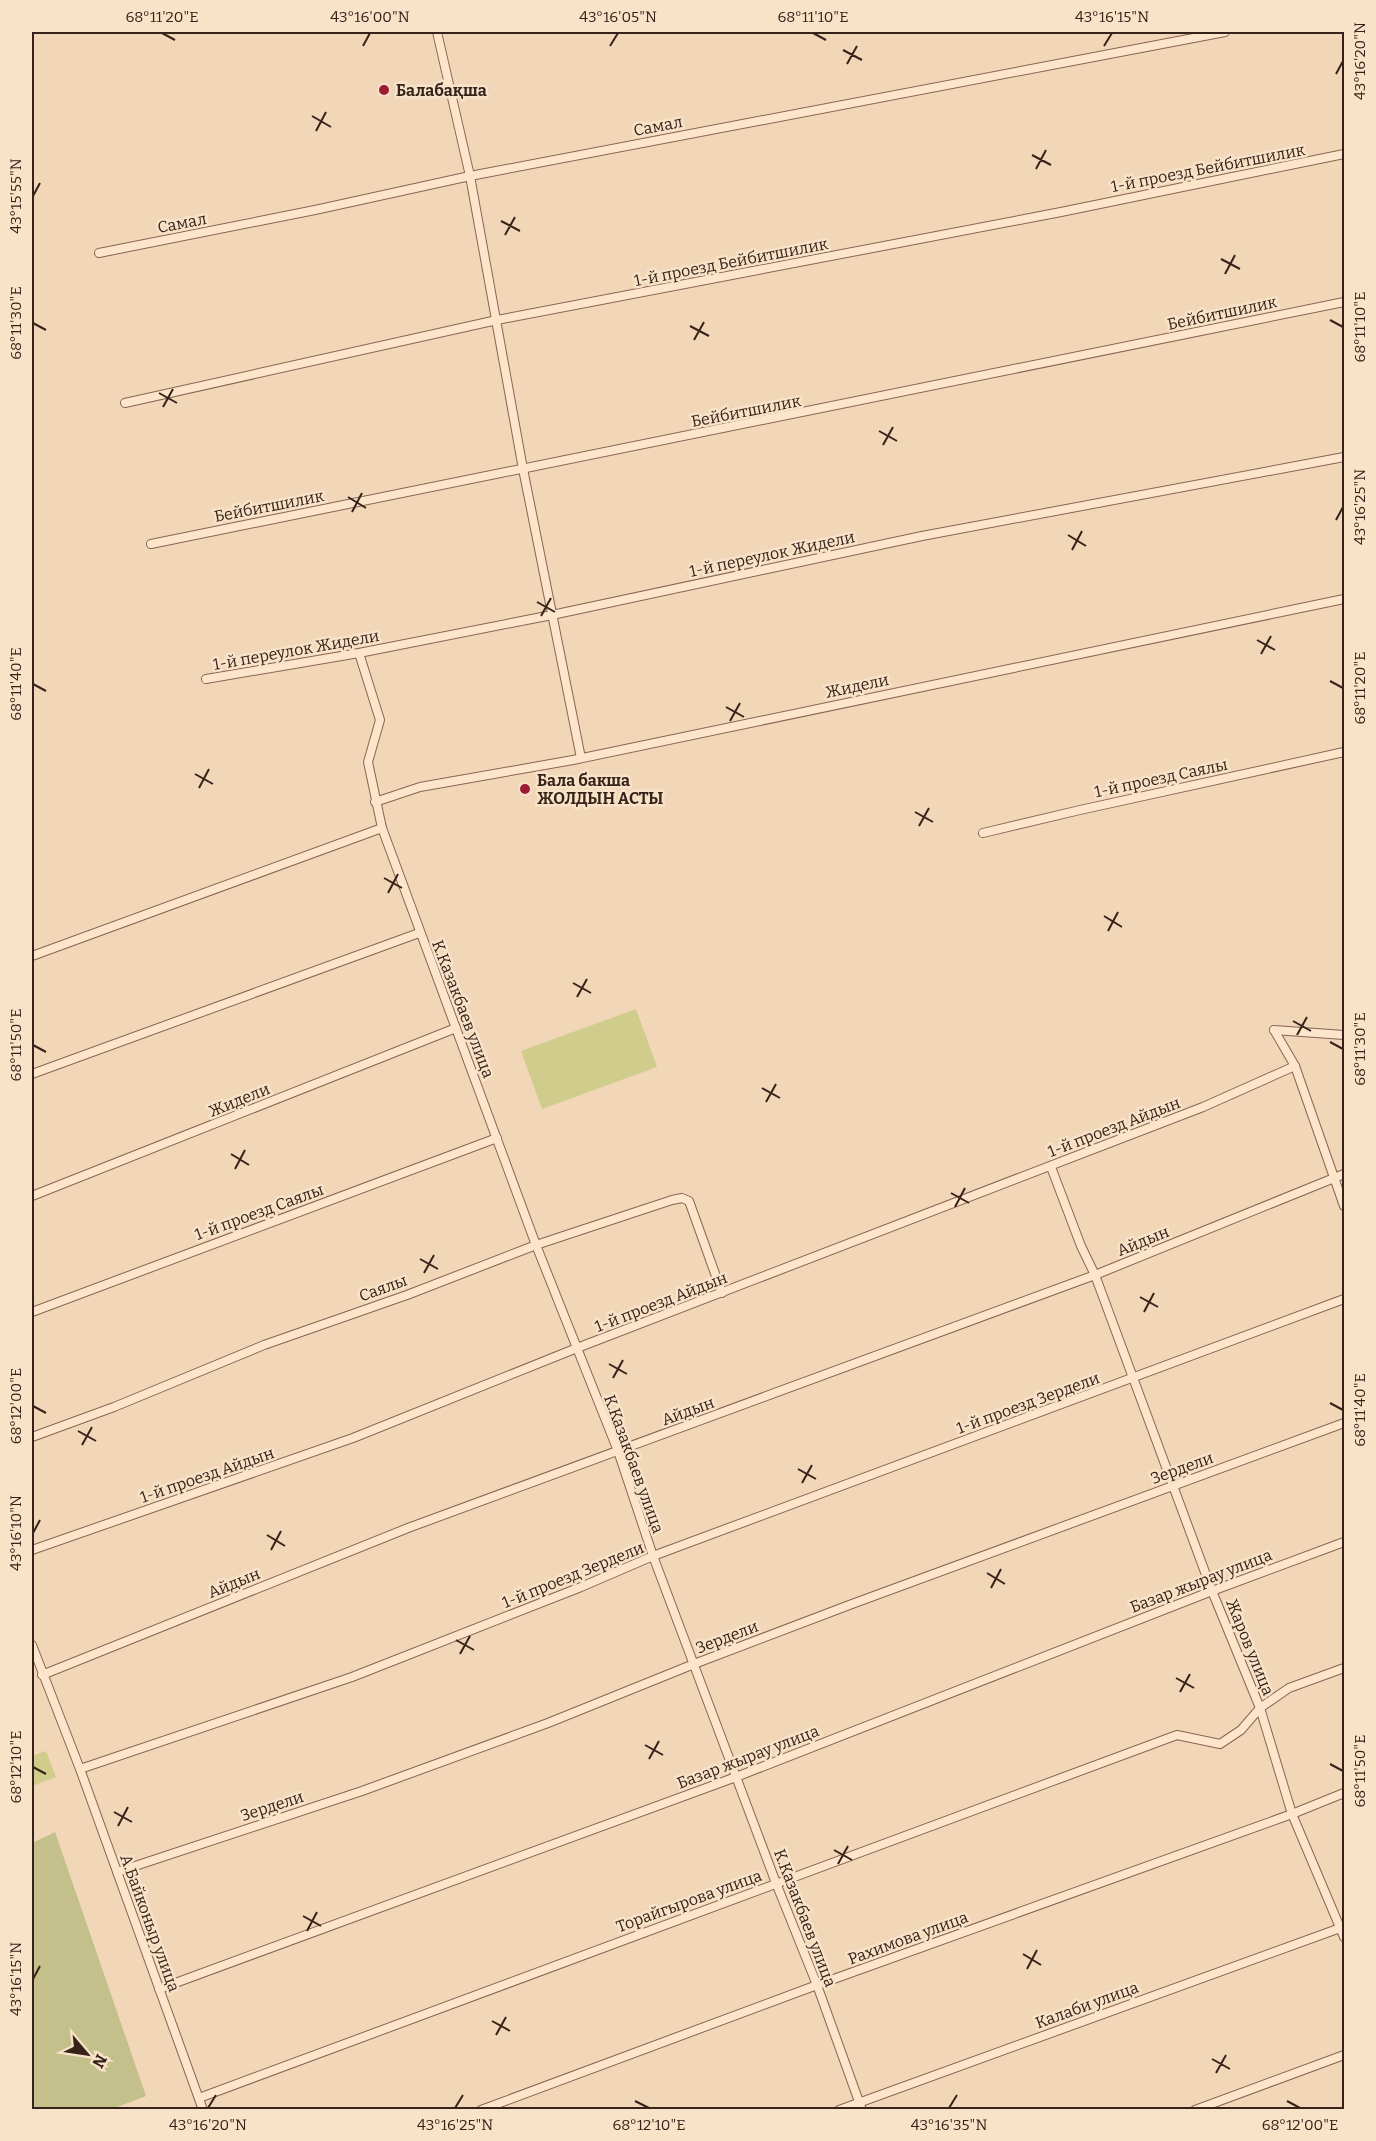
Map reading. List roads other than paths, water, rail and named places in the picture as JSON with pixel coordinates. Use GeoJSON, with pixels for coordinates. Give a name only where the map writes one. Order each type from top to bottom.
{"type":"FeatureCollection","features":[{"type":"Feature","properties":{"kind":"street"},"geometry":{"type":"LineString","coordinates":[[436,32],[470,176],[523,469],[581,758]]}},
{"type":"Feature","properties":{"kind":"street","name":"Самал"},"geometry":{"type":"LineString","coordinates":[[99,253],[470,176],[1224,32]]}},
{"type":"Feature","properties":{"kind":"street","name":"1-й проезд Бейбитшилик"},"geometry":{"type":"LineString","coordinates":[[125,403],[497,320],[981,228],[1344,154]]}},
{"type":"Feature","properties":{"kind":"street","name":"Бейбитшилик"},"geometry":{"type":"LineString","coordinates":[[151,544],[1344,302]]}},
{"type":"Feature","properties":{"kind":"street","name":"1-й переулок Жидели"},"geometry":{"type":"LineString","coordinates":[[206,679],[359,653],[552,615],[922,536],[1344,456]]}},
{"type":"Feature","properties":{"kind":"street","name":"Жидели"},"geometry":{"type":"LineString","coordinates":[[375,802],[420,788],[581,758],[1344,599]]}},
{"type":"Feature","properties":{"kind":"street","name":"К.Казакбаев улица"},"geometry":{"type":"LineString","coordinates":[[359,653],[380,720],[368,762],[382,828],[536,1245],[618,1451],[653,1556],[776,1883],[817,1985],[860,2106]]}},
{"type":"Feature","properties":{"kind":"street","name":"1-й проезд Саялы"},"geometry":{"type":"LineString","coordinates":[[983,833],[1344,752]]}},
{"type":"Feature","properties":{"kind":"street"},"geometry":{"type":"LineString","coordinates":[[32,956],[382,828]]}},
{"type":"Feature","properties":{"kind":"street"},"geometry":{"type":"LineString","coordinates":[[32,1074],[419,933]]}},
{"type":"Feature","properties":{"kind":"street","name":"Жидели"},"geometry":{"type":"LineString","coordinates":[[32,1196],[456,1028]]}},
{"type":"Feature","properties":{"kind":"street"},"geometry":{"type":"LineString","coordinates":[[1344,1035],[1274,1030],[1295,1066],[1344,1206]]}},
{"type":"Feature","properties":{"kind":"street","name":"1-й проезд Айдын"},"geometry":{"type":"LineString","coordinates":[[32,1550],[353,1438],[576,1348],[1203,1107],[1295,1066]]}},
{"type":"Feature","properties":{"kind":"street","name":"1-й проезд Саялы"},"geometry":{"type":"LineString","coordinates":[[32,1312],[497,1138]]}},
{"type":"Feature","properties":{"kind":"street","name":"Жаров улица"},"geometry":{"type":"LineString","coordinates":[[1051,1167],[1081,1246],[1095,1275],[1212,1590],[1260,1708],[1292,1814],[1343,1927],[1344,1937]]}},
{"type":"Feature","properties":{"kind":"street","name":"Айдын"},"geometry":{"type":"LineString","coordinates":[[42,1675],[408,1528],[1095,1275],[1344,1174]]}},
{"type":"Feature","properties":{"kind":"street","name":"Саялы"},"geometry":{"type":"LineString","coordinates":[[32,1437],[114,1407],[264,1345],[406,1295],[536,1245],[672,1200],[682,1198],[690,1201],[722,1293]]}},
{"type":"Feature","properties":{"kind":"street","name":"1-й проезд Зердели"},"geometry":{"type":"LineString","coordinates":[[80,1768],[352,1677],[581,1587],[653,1556],[1344,1299]]}},
{"type":"Feature","properties":{"kind":"street","name":"Зердели"},"geometry":{"type":"LineString","coordinates":[[117,1872],[362,1791],[548,1723],[694,1664],[1344,1423]]}},
{"type":"Feature","properties":{"kind":"street","name":"Базар жырау улица"},"geometry":{"type":"LineString","coordinates":[[159,1989],[736,1777],[1212,1590],[1344,1542]]}},
{"type":"Feature","properties":{"kind":"street","name":"А.Байконыр улица"},"geometry":{"type":"LineString","coordinates":[[32,1645],[80,1768],[203,2109]]}},
{"type":"Feature","properties":{"kind":"street","name":"Торайгырова улица"},"geometry":{"type":"LineString","coordinates":[[199,2098],[1177,1735],[1220,1744],[1241,1730],[1260,1708],[1289,1688],[1344,1668]]}},
{"type":"Feature","properties":{"kind":"street","name":"Рахимова улица"},"geometry":{"type":"LineString","coordinates":[[482,2109],[817,1985],[1292,1814],[1344,1793]]}},
{"type":"Feature","properties":{"kind":"street","name":"Калаби улица"},"geometry":{"type":"LineString","coordinates":[[839,2109],[860,2106],[1343,1927]]}},
{"type":"Feature","properties":{"kind":"street"},"geometry":{"type":"LineString","coordinates":[[1195,2109],[1344,2055]]}},
{"type":"Feature","properties":{"kind":"place","name":"Балабақша"},"geometry":{"type":"Point","coordinates":[384,90]}},
{"type":"Feature","properties":{"kind":"place","name":"Бала бакша ЖОЛДЫН АСТЫ"},"geometry":{"type":"Point","coordinates":[525,789]}}]}
